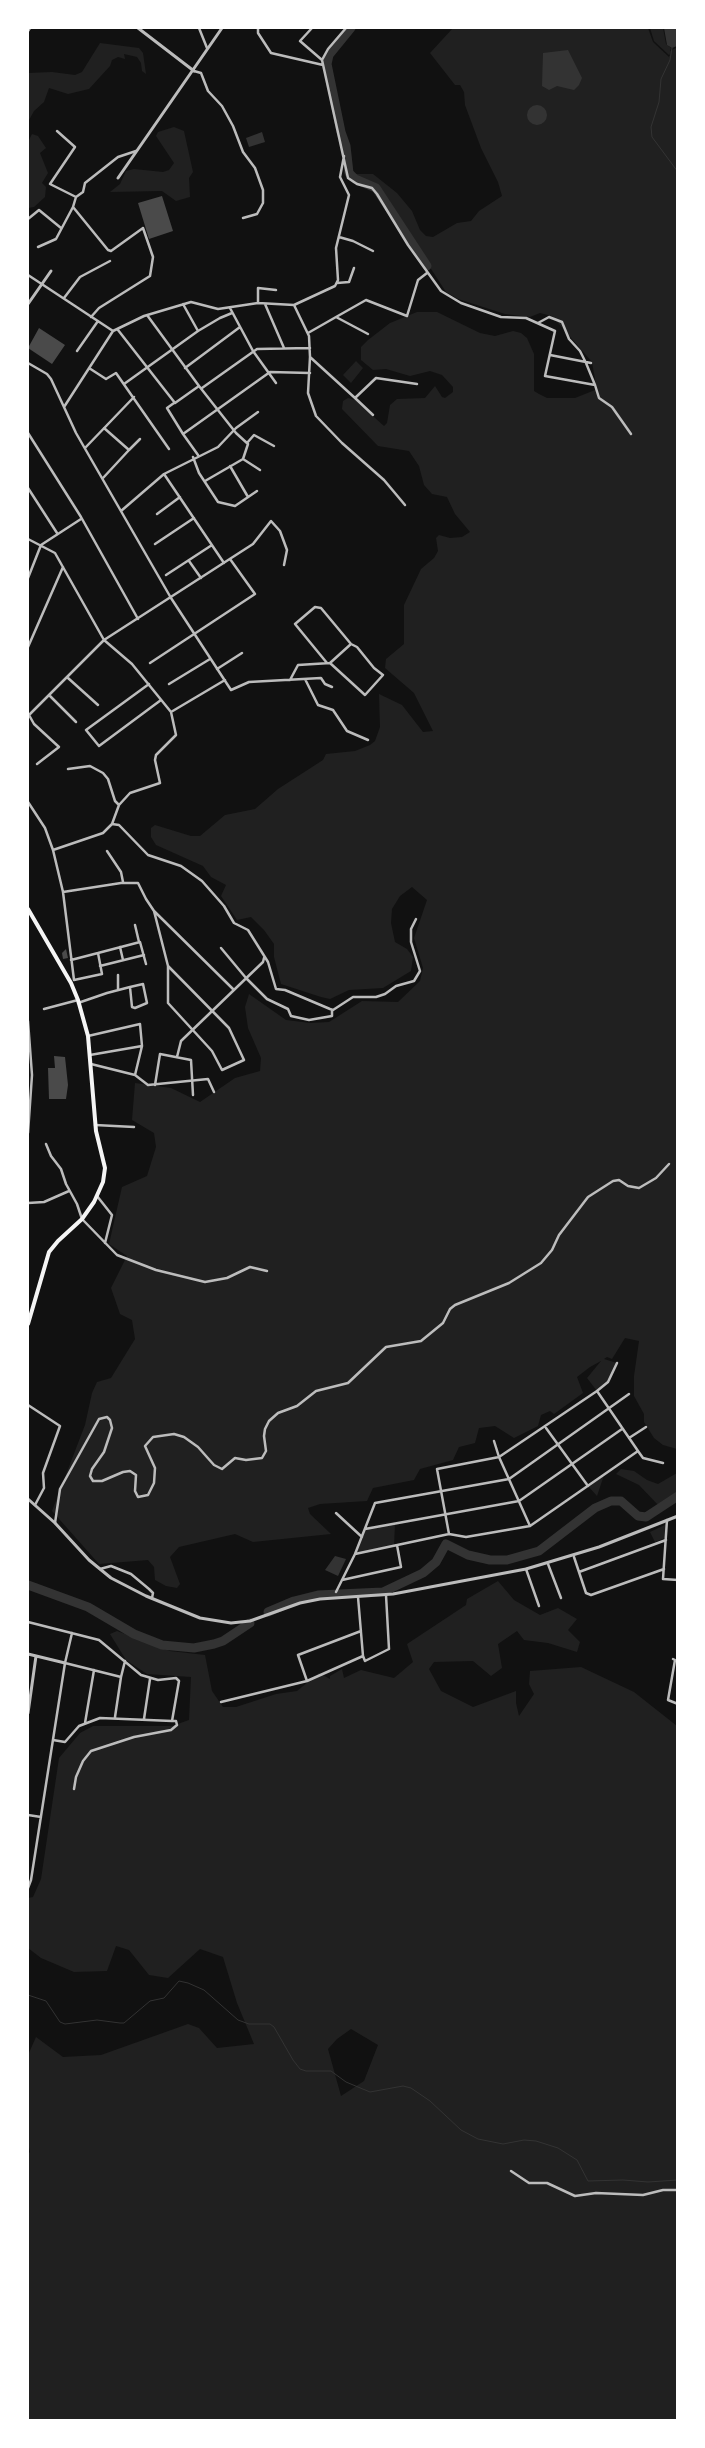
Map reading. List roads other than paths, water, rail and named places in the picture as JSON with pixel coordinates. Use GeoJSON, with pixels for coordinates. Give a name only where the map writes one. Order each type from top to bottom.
{"type":"FeatureCollection","features":[{"type":"Feature","properties":{"kind":"main road"},"geometry":{"type":"LineString","coordinates":[[28,909],[72,982],[78,1001],[88,1036],[95,1125],[105,1168],[103,1182],[97,1196],[82,1219],[49,1252],[28,1324]]}},
{"type":"Feature","properties":{"kind":"street"},"geometry":{"type":"LineString","coordinates":[[138,28],[194,71],[201,73],[208,92],[222,106],[233,126],[243,152],[255,168],[263,190],[261,209],[257,214],[243,218]]}},
{"type":"Feature","properties":{"kind":"street"},"geometry":{"type":"LineString","coordinates":[[199,28],[207,48]]}},
{"type":"Feature","properties":{"kind":"street"},"geometry":{"type":"LineString","coordinates":[[118,178],[222,28]]}},
{"type":"Feature","properties":{"kind":"street"},"geometry":{"type":"LineString","coordinates":[[258,28],[258,33],[271,53],[323,65]]}},
{"type":"Feature","properties":{"kind":"street"},"geometry":{"type":"LineString","coordinates":[[312,28],[300,41],[322,60],[344,155],[345,172],[348,178],[357,184],[372,188],[377,194],[427,273],[441,291],[461,303],[501,318],[526,318],[555,331],[545,376],[595,385]]}},
{"type":"Feature","properties":{"kind":"street"},"geometry":{"type":"LineString","coordinates":[[322,60],[328,49],[346,28]]}},
{"type":"Feature","properties":{"kind":"street"},"geometry":{"type":"LineString","coordinates":[[57,131],[75,147],[50,184],[76,198]]}},
{"type":"Feature","properties":{"kind":"street"},"geometry":{"type":"LineString","coordinates":[[38,247],[54,240],[74,207],[76,198],[83,192],[85,183],[118,157],[136,151]]}},
{"type":"Feature","properties":{"kind":"street"},"geometry":{"type":"LineString","coordinates":[[337,283],[336,248],[348,195],[340,177],[344,155]]}},
{"type":"Feature","properties":{"kind":"street"},"geometry":{"type":"LineString","coordinates":[[74,207],[108,250],[111,251],[143,228],[153,257],[150,276],[99,308],[92,316]]}},
{"type":"Feature","properties":{"kind":"street"},"geometry":{"type":"LineString","coordinates":[[28,219],[38,210],[62,228]]}},
{"type":"Feature","properties":{"kind":"street"},"geometry":{"type":"LineString","coordinates":[[339,237],[373,250]]}},
{"type":"Feature","properties":{"kind":"street"},"geometry":{"type":"LineString","coordinates":[[64,298],[80,277],[110,261]]}},
{"type":"Feature","properties":{"kind":"street"},"geometry":{"type":"LineString","coordinates":[[28,275],[113,331],[147,315],[192,302],[214,308],[230,308],[258,303],[294,305],[330,289],[337,283],[349,282],[354,268]]}},
{"type":"Feature","properties":{"kind":"street"},"geometry":{"type":"LineString","coordinates":[[28,304],[51,271]]}},
{"type":"Feature","properties":{"kind":"street"},"geometry":{"type":"LineString","coordinates":[[308,333],[366,300],[407,316],[418,280],[427,273]]}},
{"type":"Feature","properties":{"kind":"street"},"geometry":{"type":"LineString","coordinates":[[258,303],[258,288],[276,290]]}},
{"type":"Feature","properties":{"kind":"street"},"geometry":{"type":"LineString","coordinates":[[184,304],[198,331]]}},
{"type":"Feature","properties":{"kind":"street"},"geometry":{"type":"LineString","coordinates":[[265,304],[284,349]]}},
{"type":"Feature","properties":{"kind":"street"},"geometry":{"type":"LineString","coordinates":[[294,305],[308,333],[310,348],[308,393],[316,416],[342,443],[384,480],[405,505]]}},
{"type":"Feature","properties":{"kind":"street"},"geometry":{"type":"LineString","coordinates":[[230,308],[253,351],[276,383]]}},
{"type":"Feature","properties":{"kind":"street"},"geometry":{"type":"LineString","coordinates":[[124,384],[198,331],[232,313]]}},
{"type":"Feature","properties":{"kind":"street"},"geometry":{"type":"LineString","coordinates":[[147,315],[234,430],[249,446],[243,459],[205,482]]}},
{"type":"Feature","properties":{"kind":"street"},"geometry":{"type":"LineString","coordinates":[[336,317],[368,334]]}},
{"type":"Feature","properties":{"kind":"street"},"geometry":{"type":"LineString","coordinates":[[538,323],[549,317],[562,322],[569,339],[580,351],[586,363],[599,398],[612,407],[631,434]]}},
{"type":"Feature","properties":{"kind":"street"},"geometry":{"type":"LineString","coordinates":[[77,351],[98,321]]}},
{"type":"Feature","properties":{"kind":"street"},"geometry":{"type":"LineString","coordinates":[[186,368],[240,328]]}},
{"type":"Feature","properties":{"kind":"street"},"geometry":{"type":"LineString","coordinates":[[118,330],[174,403]]}},
{"type":"Feature","properties":{"kind":"street"},"geometry":{"type":"LineString","coordinates":[[64,407],[113,331]]}},
{"type":"Feature","properties":{"kind":"street"},"geometry":{"type":"LineString","coordinates":[[198,455],[167,408],[253,351],[310,348]]}},
{"type":"Feature","properties":{"kind":"street"},"geometry":{"type":"LineString","coordinates":[[550,355],[591,364]]}},
{"type":"Feature","properties":{"kind":"street"},"geometry":{"type":"LineString","coordinates":[[310,357],[373,415]]}},
{"type":"Feature","properties":{"kind":"street"},"geometry":{"type":"LineString","coordinates":[[28,363],[49,376],[85,448],[171,598],[231,690],[249,682],[321,678],[325,684],[332,687]]}},
{"type":"Feature","properties":{"kind":"street"},"geometry":{"type":"LineString","coordinates":[[89,368],[106,379],[116,373],[169,449]]}},
{"type":"Feature","properties":{"kind":"street"},"geometry":{"type":"LineString","coordinates":[[183,434],[269,373],[310,372]]}},
{"type":"Feature","properties":{"kind":"street"},"geometry":{"type":"LineString","coordinates":[[355,398],[376,378],[417,384]]}},
{"type":"Feature","properties":{"kind":"street"},"geometry":{"type":"LineString","coordinates":[[85,448],[134,398]]}},
{"type":"Feature","properties":{"kind":"street"},"geometry":{"type":"LineString","coordinates":[[121,511],[164,474],[193,457],[218,447],[234,430],[258,412]]}},
{"type":"Feature","properties":{"kind":"street"},"geometry":{"type":"LineString","coordinates":[[104,428],[129,450]]}},
{"type":"Feature","properties":{"kind":"street"},"geometry":{"type":"LineString","coordinates":[[28,433],[81,519],[138,619]]}},
{"type":"Feature","properties":{"kind":"street"},"geometry":{"type":"LineString","coordinates":[[247,443],[254,436],[274,446]]}},
{"type":"Feature","properties":{"kind":"street"},"geometry":{"type":"LineString","coordinates":[[103,479],[140,439]]}},
{"type":"Feature","properties":{"kind":"street"},"geometry":{"type":"LineString","coordinates":[[193,457],[205,482],[218,502],[235,506],[257,491]]}},
{"type":"Feature","properties":{"kind":"street"},"geometry":{"type":"LineString","coordinates":[[243,459],[260,470]]}},
{"type":"Feature","properties":{"kind":"street"},"geometry":{"type":"LineString","coordinates":[[230,466],[248,498]]}},
{"type":"Feature","properties":{"kind":"street"},"geometry":{"type":"LineString","coordinates":[[164,474],[224,563]]}},
{"type":"Feature","properties":{"kind":"street"},"geometry":{"type":"LineString","coordinates":[[28,488],[57,533]]}},
{"type":"Feature","properties":{"kind":"street"},"geometry":{"type":"LineString","coordinates":[[157,514],[180,497]]}},
{"type":"Feature","properties":{"kind":"street"},"geometry":{"type":"LineString","coordinates":[[156,544],[194,518]]}},
{"type":"Feature","properties":{"kind":"street"},"geometry":{"type":"LineString","coordinates":[[28,578],[42,545],[57,533],[81,519]]}},
{"type":"Feature","properties":{"kind":"street"},"geometry":{"type":"LineString","coordinates":[[37,764],[59,747],[28,716],[104,640],[257,540],[272,521],[280,530],[287,550],[284,565]]}},
{"type":"Feature","properties":{"kind":"street"},"geometry":{"type":"LineString","coordinates":[[28,539],[55,553],[104,640],[132,664],[171,712],[176,735],[162,748],[155,760],[160,783],[130,793],[119,805],[112,824],[103,832],[93,838],[53,850]]}},
{"type":"Feature","properties":{"kind":"street"},"geometry":{"type":"LineString","coordinates":[[166,575],[212,545]]}},
{"type":"Feature","properties":{"kind":"street"},"geometry":{"type":"LineString","coordinates":[[150,663],[255,594],[230,559]]}},
{"type":"Feature","properties":{"kind":"street"},"geometry":{"type":"LineString","coordinates":[[189,560],[201,578]]}},
{"type":"Feature","properties":{"kind":"street"},"geometry":{"type":"LineString","coordinates":[[28,647],[63,567]]}},
{"type":"Feature","properties":{"kind":"street"},"geometry":{"type":"LineString","coordinates":[[315,607],[321,608],[351,644],[357,647],[374,668],[383,675],[365,695],[329,663],[295,624],[315,607]]}},
{"type":"Feature","properties":{"kind":"street"},"geometry":{"type":"LineString","coordinates":[[290,680],[298,665],[329,663],[351,644]]}},
{"type":"Feature","properties":{"kind":"street"},"geometry":{"type":"LineString","coordinates":[[217,669],[242,653]]}},
{"type":"Feature","properties":{"kind":"street"},"geometry":{"type":"LineString","coordinates":[[170,684],[210,659]]}},
{"type":"Feature","properties":{"kind":"street"},"geometry":{"type":"LineString","coordinates":[[68,678],[98,705]]}},
{"type":"Feature","properties":{"kind":"street"},"geometry":{"type":"LineString","coordinates":[[305,679],[318,705],[333,710],[347,731],[368,740]]}},
{"type":"Feature","properties":{"kind":"street"},"geometry":{"type":"LineString","coordinates":[[171,712],[225,680]]}},
{"type":"Feature","properties":{"kind":"street"},"geometry":{"type":"LineString","coordinates":[[149,684],[86,730],[99,746],[161,700]]}},
{"type":"Feature","properties":{"kind":"street"},"geometry":{"type":"LineString","coordinates":[[50,696],[76,722]]}},
{"type":"Feature","properties":{"kind":"street"},"geometry":{"type":"LineString","coordinates":[[68,769],[90,766],[103,773],[108,779],[115,801],[119,805]]}},
{"type":"Feature","properties":{"kind":"street"},"geometry":{"type":"LineString","coordinates":[[28,802],[45,828],[53,850],[63,892],[72,982],[102,974],[98,953]]}},
{"type":"Feature","properties":{"kind":"street"},"geometry":{"type":"LineString","coordinates":[[112,824],[120,825],[148,855],[181,866],[202,882],[224,906],[234,923],[248,930],[268,962],[276,989],[285,990],[308,1002],[332,1010]]}},
{"type":"Feature","properties":{"kind":"street"},"geometry":{"type":"LineString","coordinates":[[107,851],[121,872],[123,882]]}},
{"type":"Feature","properties":{"kind":"street"},"geometry":{"type":"LineString","coordinates":[[63,892],[132,881],[141,886],[146,899],[154,911],[234,990]]}},
{"type":"Feature","properties":{"kind":"street"},"geometry":{"type":"LineString","coordinates":[[154,911],[168,966],[168,1003],[212,1051],[222,1070],[244,1060],[229,1028],[168,966]]}},
{"type":"Feature","properties":{"kind":"street"},"geometry":{"type":"LineString","coordinates":[[332,1010],[353,997],[376,997],[385,994],[396,986],[414,981],[420,971],[419,962],[411,942],[411,929],[416,919]]}},
{"type":"Feature","properties":{"kind":"street"},"geometry":{"type":"LineString","coordinates":[[135,925],[146,964]]}},
{"type":"Feature","properties":{"kind":"street"},"geometry":{"type":"LineString","coordinates":[[71,960],[139,942]]}},
{"type":"Feature","properties":{"kind":"street"},"geometry":{"type":"LineString","coordinates":[[120,947],[123,960]]}},
{"type":"Feature","properties":{"kind":"street"},"geometry":{"type":"LineString","coordinates":[[221,948],[246,978],[267,999],[284,1006],[291,1016],[301,1020],[332,1016],[332,1010]]}},
{"type":"Feature","properties":{"kind":"street"},"geometry":{"type":"LineString","coordinates":[[100,966],[144,955]]}},
{"type":"Feature","properties":{"kind":"street"},"geometry":{"type":"LineString","coordinates":[[177,1057],[181,1041],[264,958]]}},
{"type":"Feature","properties":{"kind":"street"},"geometry":{"type":"LineString","coordinates":[[118,975],[118,990]]}},
{"type":"Feature","properties":{"kind":"street"},"geometry":{"type":"LineString","coordinates":[[44,1009],[78,1001],[118,990],[130,987],[143,984],[147,1003],[136,1008],[132,1007],[130,987]]}},
{"type":"Feature","properties":{"kind":"street"},"geometry":{"type":"LineString","coordinates":[[28,1021],[32,1075],[28,1133]]}},
{"type":"Feature","properties":{"kind":"street"},"geometry":{"type":"LineString","coordinates":[[88,1036],[140,1024],[142,1046],[135,1075]]}},
{"type":"Feature","properties":{"kind":"street"},"geometry":{"type":"LineString","coordinates":[[90,1055],[142,1046]]}},
{"type":"Feature","properties":{"kind":"street"},"geometry":{"type":"LineString","coordinates":[[155,1085],[160,1054],[191,1060],[193,1095]]}},
{"type":"Feature","properties":{"kind":"street"},"geometry":{"type":"LineString","coordinates":[[91,1064],[135,1075],[148,1085],[208,1079],[214,1092]]}},
{"type":"Feature","properties":{"kind":"street"},"geometry":{"type":"LineString","coordinates":[[95,1125],[134,1128]]}},
{"type":"Feature","properties":{"kind":"street"},"geometry":{"type":"LineString","coordinates":[[46,1144],[51,1156],[61,1168],[82,1219],[117,1255],[127,1261],[205,1282],[228,1278],[250,1267],[267,1272]]}},
{"type":"Feature","properties":{"kind":"street"},"geometry":{"type":"LineString","coordinates":[[56,1523],[60,1490],[99,1419],[104,1417],[110,1420],[112,1428],[104,1452],[90,1476],[94,1481],[102,1481],[130,1471],[136,1475],[135,1491],[138,1497],[148,1495],[154,1483],[155,1468],[145,1446],[153,1437],[174,1434],[184,1437],[198,1447],[214,1465],[222,1468],[235,1458],[246,1460],[262,1458],[266,1451],[265,1429],[269,1421],[278,1413],[297,1406],[316,1391],[348,1383],[386,1347],[420,1341],[443,1323],[450,1309],[455,1305],[509,1283],[541,1263],[552,1250],[559,1235],[588,1197],[613,1181],[619,1180],[628,1186],[639,1188],[656,1178],[669,1164]]}},
{"type":"Feature","properties":{"kind":"street"},"geometry":{"type":"LineString","coordinates":[[28,1203],[44,1202],[69,1191]]}},
{"type":"Feature","properties":{"kind":"street"},"geometry":{"type":"LineString","coordinates":[[97,1196],[112,1215],[105,1243]]}},
{"type":"Feature","properties":{"kind":"street"},"geometry":{"type":"LineString","coordinates":[[449,1534],[437,1469],[499,1458],[546,1428],[597,1391],[608,1382],[617,1364]]}},
{"type":"Feature","properties":{"kind":"street"},"geometry":{"type":"LineString","coordinates":[[597,1391],[644,1458],[663,1464]]}},
{"type":"Feature","properties":{"kind":"street"},"geometry":{"type":"LineString","coordinates":[[333,1598],[355,1554],[375,1504],[509,1480],[629,1394]]}},
{"type":"Feature","properties":{"kind":"street"},"geometry":{"type":"LineString","coordinates":[[28,1405],[60,1426],[43,1474],[44,1488],[35,1505]]}},
{"type":"Feature","properties":{"kind":"street"},"geometry":{"type":"LineString","coordinates":[[629,1438],[646,1427]]}},
{"type":"Feature","properties":{"kind":"street"},"geometry":{"type":"LineString","coordinates":[[546,1428],[588,1486]]}},
{"type":"Feature","properties":{"kind":"street"},"geometry":{"type":"LineString","coordinates":[[365,1530],[519,1501],[622,1429]]}},
{"type":"Feature","properties":{"kind":"street"},"geometry":{"type":"LineString","coordinates":[[494,1441],[499,1458],[530,1526]]}},
{"type":"Feature","properties":{"kind":"street"},"geometry":{"type":"LineString","coordinates":[[355,1554],[449,1534],[466,1537],[530,1526],[638,1451]]}},
{"type":"Feature","properties":{"kind":"street"},"geometry":{"type":"LineString","coordinates":[[28,1499],[56,1523],[75,1546],[99,1569],[122,1585],[200,1618],[241,1623],[300,1604],[333,1598],[386,1595],[526,1570],[574,1556],[678,1516]]}},
{"type":"Feature","properties":{"kind":"street"},"geometry":{"type":"LineString","coordinates":[[336,1514],[362,1537]]}},
{"type":"Feature","properties":{"kind":"street"},"geometry":{"type":"LineString","coordinates":[[667,1520],[663,1579],[678,1580]]}},
{"type":"Feature","properties":{"kind":"street"},"geometry":{"type":"LineString","coordinates":[[579,1572],[666,1540]]}},
{"type":"Feature","properties":{"kind":"street"},"geometry":{"type":"LineString","coordinates":[[342,1580],[401,1567],[398,1545]]}},
{"type":"Feature","properties":{"kind":"street"},"geometry":{"type":"LineString","coordinates":[[574,1556],[586,1593],[591,1595],[664,1569]]}},
{"type":"Feature","properties":{"kind":"street"},"geometry":{"type":"LineString","coordinates":[[548,1564],[561,1598]]}},
{"type":"Feature","properties":{"kind":"street"},"geometry":{"type":"LineString","coordinates":[[99,1569],[111,1566],[131,1574],[149,1589],[153,1594],[152,1598]]}},
{"type":"Feature","properties":{"kind":"street"},"geometry":{"type":"LineString","coordinates":[[526,1570],[539,1606]]}},
{"type":"Feature","properties":{"kind":"street"},"geometry":{"type":"LineString","coordinates":[[358,1597],[365,1661],[389,1648],[386,1595]]}},
{"type":"Feature","properties":{"kind":"street"},"geometry":{"type":"LineString","coordinates":[[28,1622],[104,1642],[141,1675],[150,1679],[176,1678],[179,1681],[172,1720]]}},
{"type":"Feature","properties":{"kind":"street"},"geometry":{"type":"LineString","coordinates":[[307,1681],[298,1655],[361,1631]]}},
{"type":"Feature","properties":{"kind":"street"},"geometry":{"type":"LineString","coordinates":[[28,1888],[31,1880],[65,1663],[72,1633]]}},
{"type":"Feature","properties":{"kind":"street"},"geometry":{"type":"LineString","coordinates":[[28,1654],[121,1677]]}},
{"type":"Feature","properties":{"kind":"street"},"geometry":{"type":"LineString","coordinates":[[28,1713],[30,1686],[36,1656]]}},
{"type":"Feature","properties":{"kind":"street"},"geometry":{"type":"LineString","coordinates":[[221,1702],[307,1681],[363,1656]]}},
{"type":"Feature","properties":{"kind":"street"},"geometry":{"type":"LineString","coordinates":[[673,1659],[675,1660],[668,1700],[678,1704]]}},
{"type":"Feature","properties":{"kind":"street"},"geometry":{"type":"LineString","coordinates":[[115,1718],[121,1677],[126,1661]]}},
{"type":"Feature","properties":{"kind":"street"},"geometry":{"type":"LineString","coordinates":[[85,1723],[94,1670]]}},
{"type":"Feature","properties":{"kind":"street"},"geometry":{"type":"LineString","coordinates":[[144,1719],[150,1679]]}},
{"type":"Feature","properties":{"kind":"street"},"geometry":{"type":"LineString","coordinates":[[53,1740],[65,1742],[73,1732],[85,1723],[100,1718],[176,1721],[177,1725],[171,1730],[129,1738],[91,1751],[83,1761],[74,1789]]}},
{"type":"Feature","properties":{"kind":"street"},"geometry":{"type":"LineString","coordinates":[[28,1815],[41,1817]]}},
{"type":"Feature","properties":{"kind":"street"},"geometry":{"type":"LineString","coordinates":[[511,2171],[529,2182],[548,2184],[575,2196],[596,2193],[643,2195],[663,2190],[678,2190]]}},
{"type":"Feature","properties":{"kind":"waterway"},"geometry":{"type":"LineString","coordinates":[[351,28],[329,55],[327,64],[341,132],[346,146],[349,173],[355,179],[376,188],[427,266]]}},
{"type":"Feature","properties":{"kind":"waterway"},"geometry":{"type":"LineString","coordinates":[[672,48],[670,60],[661,79],[659,102],[651,127],[652,137],[678,172]]}},
{"type":"Feature","properties":{"kind":"waterway"},"geometry":{"type":"LineString","coordinates":[[268,1612],[294,1601],[318,1595],[383,1592],[423,1573],[436,1562],[446,1544],[468,1555],[490,1560],[507,1560],[539,1551],[595,1508],[611,1501],[621,1501],[638,1516],[646,1517],[678,1496]]}},
{"type":"Feature","properties":{"kind":"waterway"},"geometry":{"type":"LineString","coordinates":[[28,1585],[88,1607],[134,1634],[162,1645],[194,1648],[214,1644],[223,1641],[250,1623]]}},
{"type":"Feature","properties":{"kind":"waterway"},"geometry":{"type":"LineString","coordinates":[[28,1995],[46,2001],[60,2022],[65,2024],[97,2020],[124,2023],[150,2001],[164,1998],[179,1981],[188,1983],[204,1990],[238,2020],[249,2024],[270,2024],[274,2027],[300,2069],[306,2071],[331,2071],[346,2082],[370,2092],[403,2086],[411,2088],[430,2101],[461,2130],[478,2139],[503,2144],[524,2140],[536,2141],[558,2148],[577,2160],[588,2181],[623,2180],[648,2182],[678,2180]]}}]}
